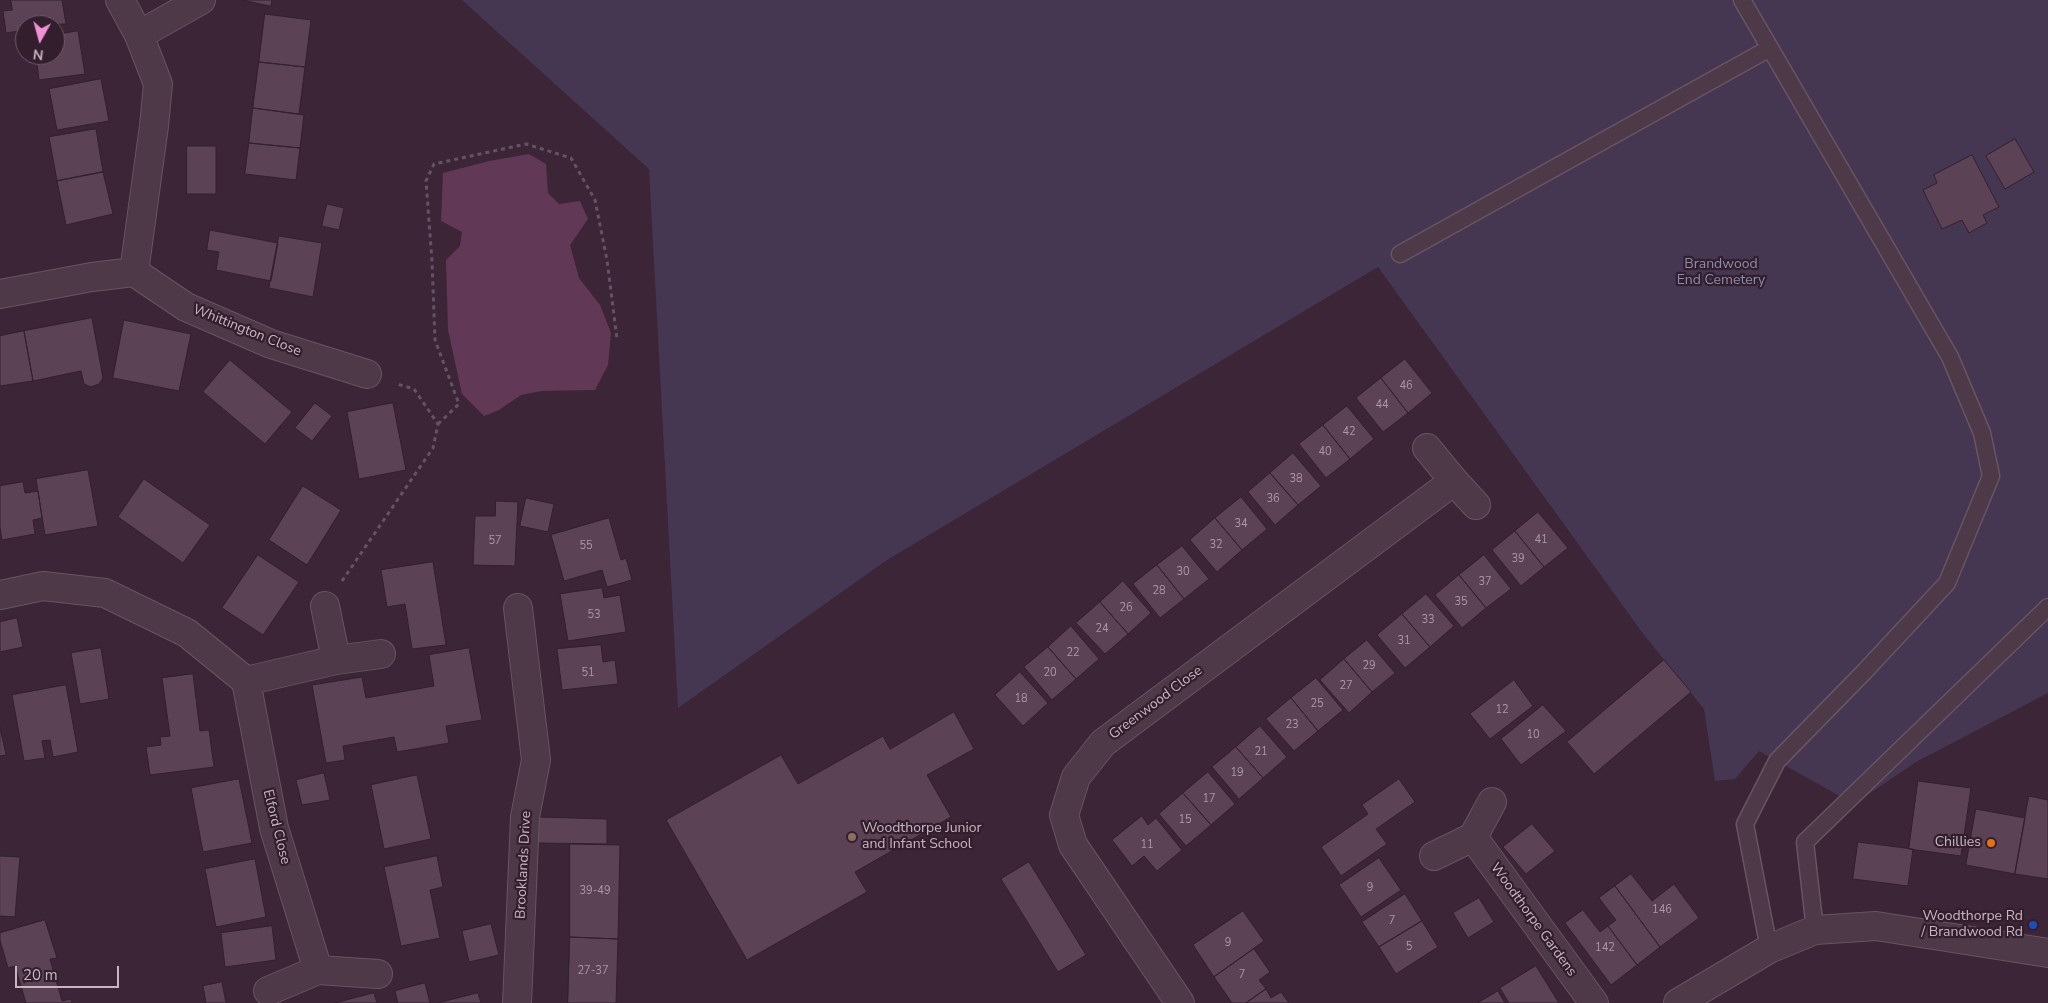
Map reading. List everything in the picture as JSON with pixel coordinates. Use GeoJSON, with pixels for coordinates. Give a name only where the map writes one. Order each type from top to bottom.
{"type":"FeatureCollection","features":[{"type":"Feature","properties":{"kind":"street"},"geometry":{"type":"LineString","coordinates":[[0,294],[92,276],[134,272],[158,84],[139,35],[120,0]]}},
{"type":"Feature","properties":{"kind":"street"},"geometry":{"type":"LineString","coordinates":[[139,35],[201,0]]}},
{"type":"Feature","properties":{"kind":"street","name":"Whittington Close"},"geometry":{"type":"LineString","coordinates":[[134,272],[186,307],[271,344],[367,374]]}},
{"type":"Feature","properties":{"kind":"street"},"geometry":{"type":"LineString","coordinates":[[1427,448],[1454,482],[1476,505]]}},
{"type":"Feature","properties":{"kind":"street","name":"Greenwood Close"},"geometry":{"type":"LineString","coordinates":[[1180,1003],[1072,845],[1064,815],[1076,777],[1102,743],[1454,482]]}},
{"type":"Feature","properties":{"kind":"street"},"geometry":{"type":"LineString","coordinates":[[0,595],[43,586],[105,593],[187,633],[246,681],[336,660],[381,654]]}},
{"type":"Feature","properties":{"kind":"street"},"geometry":{"type":"LineString","coordinates":[[325,606],[336,660]]}},
{"type":"Feature","properties":{"kind":"street","name":"Brooklands Drive"},"geometry":{"type":"LineString","coordinates":[[517,1003],[525,817],[536,760],[518,608]]}},
{"type":"Feature","properties":{"kind":"street","name":"Elford Close"},"geometry":{"type":"LineString","coordinates":[[246,681],[274,828],[318,970]]}},
{"type":"Feature","properties":{"kind":"street"},"geometry":{"type":"LineString","coordinates":[[1434,856],[1473,836],[1492,802]]}},
{"type":"Feature","properties":{"kind":"street","name":"Woodthorpe Gardens"},"geometry":{"type":"LineString","coordinates":[[1473,836],[1594,1003]]}},
{"type":"Feature","properties":{"kind":"street"},"geometry":{"type":"LineString","coordinates":[[1678,1003],[1769,950],[1814,930],[1876,926],[2048,953]]}},
{"type":"Feature","properties":{"kind":"street"},"geometry":{"type":"LineString","coordinates":[[268,991],[318,970],[378,974]]}},
{"type":"Feature","properties":{"kind":"lane"},"geometry":{"type":"LineString","coordinates":[[1742,0],[1950,357],[1982,433],[1991,476],[1947,583],[1866,671],[1777,761],[1744,824],[1769,950]]}},
{"type":"Feature","properties":{"kind":"lane"},"geometry":{"type":"LineString","coordinates":[[1400,254],[1770,48]]}},
{"type":"Feature","properties":{"kind":"lane"},"geometry":{"type":"LineString","coordinates":[[1814,930],[1805,842],[2048,607]]}},
{"type":"Feature","properties":{"kind":"path"},"geometry":{"type":"LineString","coordinates":[[355,563],[434,448],[438,424],[460,404],[435,340],[426,181],[434,164],[526,144],[570,158],[594,200],[607,260],[617,339]]}},
{"type":"Feature","properties":{"kind":"path"},"geometry":{"type":"LineString","coordinates":[[367,374],[414,389],[438,424]]}},
{"type":"Feature","properties":{"kind":"green space","name":"Brandwood End Cemetery"},"geometry":{"type":"Polygon","coordinates":[[[462,0],[2048,0],[2048,693],[1916,762],[1854,804],[1759,751],[1735,779],[1715,781],[1704,709],[1644,635],[1378,267],[887,560],[678,708],[649,169],[462,0]]]}},
{"type":"Feature","properties":{"kind":"shaded area"},"geometry":{"type":"Polygon","coordinates":[[[529,154],[546,164],[548,193],[559,204],[580,201],[588,219],[570,245],[579,278],[600,305],[611,333],[608,365],[595,390],[541,391],[521,395],[499,410],[484,416],[462,394],[448,330],[446,260],[460,246],[462,232],[441,221],[443,173],[489,161],[529,154]]]}},
{"type":"Feature","properties":{"kind":"building"},"geometry":{"type":"Polygon","coordinates":[[[11,0],[62,0],[64,15],[15,15],[15,32],[6,33],[3,11],[12,10],[11,0]]]}},
{"type":"Feature","properties":{"kind":"building"},"geometry":{"type":"Polygon","coordinates":[[[242,0],[272,0],[271,6],[242,0]]]}},
{"type":"Feature","properties":{"kind":"building"},"geometry":{"type":"Polygon","coordinates":[[[265,14],[311,20],[305,67],[259,62],[265,14]]]}},
{"type":"Feature","properties":{"kind":"building"},"geometry":{"type":"Polygon","coordinates":[[[78,31],[85,74],[39,80],[37,65],[65,65],[65,33],[78,31]]]}},
{"type":"Feature","properties":{"kind":"building"},"geometry":{"type":"Polygon","coordinates":[[[259,62],[305,67],[299,114],[253,108],[259,62]]]}},
{"type":"Feature","properties":{"kind":"building"},"geometry":{"type":"Polygon","coordinates":[[[101,79],[109,121],[57,130],[49,89],[101,79]]]}},
{"type":"Feature","properties":{"kind":"building"},"geometry":{"type":"Polygon","coordinates":[[[253,108],[304,115],[300,148],[249,143],[253,108]]]}},
{"type":"Feature","properties":{"kind":"building"},"geometry":{"type":"Polygon","coordinates":[[[96,129],[103,172],[57,181],[49,137],[96,129]]]}},
{"type":"Feature","properties":{"kind":"building"},"geometry":{"type":"Polygon","coordinates":[[[2015,139],[2034,172],[2005,189],[1986,156],[2015,139]]]}},
{"type":"Feature","properties":{"kind":"building"},"geometry":{"type":"Polygon","coordinates":[[[249,143],[300,148],[296,180],[245,174],[249,143]]]}},
{"type":"Feature","properties":{"kind":"building"},"geometry":{"type":"Polygon","coordinates":[[[187,146],[216,146],[216,194],[187,194],[187,146]]]}},
{"type":"Feature","properties":{"kind":"building"},"geometry":{"type":"Polygon","coordinates":[[[1972,155],[1999,207],[1983,215],[1987,223],[1969,233],[1962,220],[1942,229],[1923,190],[1937,183],[1934,175],[1972,155]]]}},
{"type":"Feature","properties":{"kind":"building"},"geometry":{"type":"Polygon","coordinates":[[[103,172],[113,214],[66,225],[57,181],[103,172]]]}},
{"type":"Feature","properties":{"kind":"building"},"geometry":{"type":"Polygon","coordinates":[[[327,204],[344,208],[339,230],[322,226],[327,204]]]}},
{"type":"Feature","properties":{"kind":"building"},"geometry":{"type":"Polygon","coordinates":[[[210,230],[278,243],[271,281],[216,270],[219,252],[207,250],[210,230]]]}},
{"type":"Feature","properties":{"kind":"building"},"geometry":{"type":"Polygon","coordinates":[[[279,236],[322,243],[313,297],[269,288],[279,236]]]}},
{"type":"Feature","properties":{"kind":"building"},"geometry":{"type":"Polygon","coordinates":[[[92,318],[103,378],[99,384],[91,387],[84,384],[81,371],[33,381],[24,331],[92,318]]]}},
{"type":"Feature","properties":{"kind":"building"},"geometry":{"type":"Polygon","coordinates":[[[124,320],[191,334],[179,391],[113,378],[124,320]]]}},
{"type":"Feature","properties":{"kind":"building"},"geometry":{"type":"Polygon","coordinates":[[[24,331],[33,381],[0,386],[0,336],[24,331]]]}},
{"type":"Feature","properties":{"kind":"building"},"geometry":{"type":"Polygon","coordinates":[[[1405,359],[1432,393],[1408,413],[1381,378],[1405,359]]]}},
{"type":"Feature","properties":{"kind":"building"},"geometry":{"type":"Polygon","coordinates":[[[230,360],[292,412],[265,444],[203,392],[230,360]]]}},
{"type":"Feature","properties":{"kind":"building"},"geometry":{"type":"Polygon","coordinates":[[[1381,378],[1408,413],[1383,432],[1356,398],[1381,378]]]}},
{"type":"Feature","properties":{"kind":"building"},"geometry":{"type":"Polygon","coordinates":[[[315,403],[332,416],[312,441],[295,428],[315,403]]]}},
{"type":"Feature","properties":{"kind":"building"},"geometry":{"type":"Polygon","coordinates":[[[393,403],[406,470],[359,479],[347,412],[393,403]]]}},
{"type":"Feature","properties":{"kind":"building"},"geometry":{"type":"Polygon","coordinates":[[[1347,406],[1374,439],[1350,459],[1323,425],[1347,406]]]}},
{"type":"Feature","properties":{"kind":"building"},"geometry":{"type":"Polygon","coordinates":[[[1323,425],[1350,459],[1326,478],[1299,444],[1323,425]]]}},
{"type":"Feature","properties":{"kind":"building"},"geometry":{"type":"Polygon","coordinates":[[[1293,453],[1321,486],[1298,505],[1270,473],[1293,453]]]}},
{"type":"Feature","properties":{"kind":"building"},"geometry":{"type":"Polygon","coordinates":[[[88,470],[98,526],[45,535],[36,479],[88,470]]]}},
{"type":"Feature","properties":{"kind":"building"},"geometry":{"type":"Polygon","coordinates":[[[1270,473],[1298,505],[1275,525],[1248,492],[1270,473]]]}},
{"type":"Feature","properties":{"kind":"building"},"geometry":{"type":"Polygon","coordinates":[[[144,479],[210,525],[183,563],[118,517],[144,479]]]}},
{"type":"Feature","properties":{"kind":"building"},"geometry":{"type":"Polygon","coordinates":[[[23,482],[25,493],[38,491],[42,518],[33,520],[35,534],[2,540],[0,527],[0,486],[23,482]]]}},
{"type":"Feature","properties":{"kind":"building"},"geometry":{"type":"Polygon","coordinates":[[[303,486],[341,510],[307,565],[269,540],[303,486]]]}},
{"type":"Feature","properties":{"kind":"building"},"geometry":{"type":"Polygon","coordinates":[[[1241,497],[1267,529],[1242,550],[1215,518],[1241,497]]]}},
{"type":"Feature","properties":{"kind":"building"},"geometry":{"type":"Polygon","coordinates":[[[526,498],[554,504],[548,532],[520,526],[526,498]]]}},
{"type":"Feature","properties":{"kind":"building"},"geometry":{"type":"Polygon","coordinates":[[[496,501],[518,502],[515,566],[473,565],[475,516],[495,516],[496,501]]]}},
{"type":"Feature","properties":{"kind":"building"},"geometry":{"type":"Polygon","coordinates":[[[1538,512],[1568,548],[1544,567],[1515,531],[1538,512]]]}},
{"type":"Feature","properties":{"kind":"building"},"geometry":{"type":"Polygon","coordinates":[[[609,518],[621,560],[626,558],[632,580],[607,587],[602,570],[564,581],[551,535],[609,518]]]}},
{"type":"Feature","properties":{"kind":"building"},"geometry":{"type":"Polygon","coordinates":[[[1215,518],[1242,550],[1217,572],[1190,540],[1215,518]]]}},
{"type":"Feature","properties":{"kind":"building"},"geometry":{"type":"Polygon","coordinates":[[[1515,531],[1544,567],[1521,586],[1492,550],[1515,531]]]}},
{"type":"Feature","properties":{"kind":"building"},"geometry":{"type":"Polygon","coordinates":[[[1182,546],[1209,579],[1184,599],[1157,565],[1182,546]]]}},
{"type":"Feature","properties":{"kind":"building"},"geometry":{"type":"Polygon","coordinates":[[[258,555],[299,582],[263,635],[222,608],[258,555]]]}},
{"type":"Feature","properties":{"kind":"building"},"geometry":{"type":"Polygon","coordinates":[[[1484,555],[1511,589],[1486,608],[1459,575],[1484,555]]]}},
{"type":"Feature","properties":{"kind":"building"},"geometry":{"type":"Polygon","coordinates":[[[433,562],[446,645],[412,649],[405,604],[387,607],[381,570],[433,562]]]}},
{"type":"Feature","properties":{"kind":"building"},"geometry":{"type":"Polygon","coordinates":[[[1157,565],[1184,599],[1160,618],[1133,584],[1157,565]]]}},
{"type":"Feature","properties":{"kind":"building"},"geometry":{"type":"Polygon","coordinates":[[[1459,575],[1486,608],[1462,628],[1435,595],[1459,575]]]}},
{"type":"Feature","properties":{"kind":"building"},"geometry":{"type":"Polygon","coordinates":[[[1123,581],[1151,613],[1128,634],[1100,602],[1123,581]]]}},
{"type":"Feature","properties":{"kind":"building"},"geometry":{"type":"Polygon","coordinates":[[[602,588],[604,598],[620,595],[626,632],[568,641],[560,594],[602,588]]]}},
{"type":"Feature","properties":{"kind":"building"},"geometry":{"type":"Polygon","coordinates":[[[1426,594],[1454,626],[1430,647],[1402,614],[1426,594]]]}},
{"type":"Feature","properties":{"kind":"building"},"geometry":{"type":"Polygon","coordinates":[[[1100,602],[1128,634],[1105,654],[1076,623],[1100,602]]]}},
{"type":"Feature","properties":{"kind":"building"},"geometry":{"type":"Polygon","coordinates":[[[1402,614],[1430,647],[1405,668],[1377,635],[1402,614]]]}},
{"type":"Feature","properties":{"kind":"building"},"geometry":{"type":"Polygon","coordinates":[[[17,618],[23,647],[0,652],[0,622],[17,618]]]}},
{"type":"Feature","properties":{"kind":"building"},"geometry":{"type":"Polygon","coordinates":[[[1071,626],[1099,659],[1076,679],[1048,647],[1071,626]]]}},
{"type":"Feature","properties":{"kind":"building"},"geometry":{"type":"Polygon","coordinates":[[[1367,640],[1395,673],[1372,692],[1344,659],[1367,640]]]}},
{"type":"Feature","properties":{"kind":"building"},"geometry":{"type":"Polygon","coordinates":[[[601,645],[603,662],[615,660],[618,684],[562,690],[557,649],[601,645]]]}},
{"type":"Feature","properties":{"kind":"building"},"geometry":{"type":"Polygon","coordinates":[[[1048,647],[1076,679],[1052,700],[1024,667],[1048,647]]]}},
{"type":"Feature","properties":{"kind":"building"},"geometry":{"type":"Polygon","coordinates":[[[101,648],[109,699],[80,704],[71,653],[101,648]]]}},
{"type":"Feature","properties":{"kind":"building"},"geometry":{"type":"Polygon","coordinates":[[[469,648],[482,720],[446,726],[449,743],[397,752],[394,737],[343,746],[345,760],[326,763],[312,685],[362,677],[366,698],[434,686],[429,655],[469,648]]]}},
{"type":"Feature","properties":{"kind":"building"},"geometry":{"type":"Polygon","coordinates":[[[1344,659],[1372,692],[1349,713],[1320,680],[1344,659]]]}},
{"type":"Feature","properties":{"kind":"building"},"geometry":{"type":"Polygon","coordinates":[[[1664,660],[1691,692],[1594,774],[1567,742],[1664,660]]]}},
{"type":"Feature","properties":{"kind":"building"},"geometry":{"type":"Polygon","coordinates":[[[1020,672],[1048,703],[1023,726],[995,695],[1020,672]]]}},
{"type":"Feature","properties":{"kind":"building"},"geometry":{"type":"Polygon","coordinates":[[[193,674],[200,731],[209,730],[214,767],[150,775],[146,747],[161,745],[160,737],[170,736],[162,678],[193,674]]]}},
{"type":"Feature","properties":{"kind":"building"},"geometry":{"type":"Polygon","coordinates":[[[1316,678],[1343,710],[1318,731],[1291,698],[1316,678]]]}},
{"type":"Feature","properties":{"kind":"building"},"geometry":{"type":"Polygon","coordinates":[[[1514,680],[1533,706],[1490,739],[1470,714],[1514,680]]]}},
{"type":"Feature","properties":{"kind":"building"},"geometry":{"type":"Polygon","coordinates":[[[66,685],[78,752],[53,757],[50,740],[42,741],[45,758],[24,761],[12,695],[66,685]]]}},
{"type":"Feature","properties":{"kind":"building"},"geometry":{"type":"Polygon","coordinates":[[[1291,698],[1318,731],[1294,751],[1266,719],[1291,698]]]}},
{"type":"Feature","properties":{"kind":"building"},"geometry":{"type":"Polygon","coordinates":[[[1543,705],[1566,731],[1521,765],[1501,739],[1543,705]]]}},
{"type":"Feature","properties":{"kind":"building"},"geometry":{"type":"Polygon","coordinates":[[[954,712],[974,749],[927,775],[951,817],[855,872],[867,892],[747,960],[666,820],[781,755],[798,784],[883,736],[890,749],[954,712]]]}},
{"type":"Feature","properties":{"kind":"building"},"geometry":{"type":"Polygon","coordinates":[[[1260,726],[1287,757],[1263,778],[1236,747],[1260,726]]]}},
{"type":"Feature","properties":{"kind":"building"},"geometry":{"type":"Polygon","coordinates":[[[0,727],[6,755],[0,756],[0,727]]]}},
{"type":"Feature","properties":{"kind":"building"},"geometry":{"type":"Polygon","coordinates":[[[1236,747],[1263,778],[1239,799],[1212,767],[1236,747]]]}},
{"type":"Feature","properties":{"kind":"building"},"geometry":{"type":"Polygon","coordinates":[[[1208,772],[1235,804],[1211,825],[1183,793],[1208,772]]]}},
{"type":"Feature","properties":{"kind":"building"},"geometry":{"type":"Polygon","coordinates":[[[324,773],[330,800],[302,805],[296,780],[324,773]]]}},
{"type":"Feature","properties":{"kind":"building"},"geometry":{"type":"Polygon","coordinates":[[[417,775],[431,839],[384,849],[371,785],[417,775]]]}},
{"type":"Feature","properties":{"kind":"building"},"geometry":{"type":"Polygon","coordinates":[[[239,779],[252,843],[203,852],[191,788],[239,779]]]}},
{"type":"Feature","properties":{"kind":"building"},"geometry":{"type":"Polygon","coordinates":[[[1399,779],[1415,802],[1376,829],[1387,844],[1341,876],[1321,847],[1368,814],[1362,805],[1399,779]]]}},
{"type":"Feature","properties":{"kind":"building"},"geometry":{"type":"Polygon","coordinates":[[[1918,781],[1971,788],[1961,856],[1909,849],[1918,781]]]}},
{"type":"Feature","properties":{"kind":"building"},"geometry":{"type":"Polygon","coordinates":[[[1183,793],[1211,825],[1186,846],[1159,814],[1183,793]]]}},
{"type":"Feature","properties":{"kind":"building"},"geometry":{"type":"Polygon","coordinates":[[[2029,796],[2048,800],[2048,879],[2015,874],[2029,796]]]}},
{"type":"Feature","properties":{"kind":"building"},"geometry":{"type":"Polygon","coordinates":[[[1976,809],[2025,818],[2015,874],[1966,865],[1976,809]]]}},
{"type":"Feature","properties":{"kind":"building"},"geometry":{"type":"Polygon","coordinates":[[[1142,816],[1148,825],[1156,818],[1182,850],[1157,871],[1144,856],[1132,866],[1112,840],[1142,816]]]}},
{"type":"Feature","properties":{"kind":"building"},"geometry":{"type":"Polygon","coordinates":[[[539,817],[607,819],[607,844],[538,843],[539,817]]]}},
{"type":"Feature","properties":{"kind":"building"},"geometry":{"type":"Polygon","coordinates":[[[1532,824],[1555,851],[1526,874],[1503,847],[1532,824]]]}},
{"type":"Feature","properties":{"kind":"building"},"geometry":{"type":"Polygon","coordinates":[[[1858,842],[1913,849],[1908,886],[1853,879],[1858,842]]]}},
{"type":"Feature","properties":{"kind":"building"},"geometry":{"type":"Polygon","coordinates":[[[570,844],[620,845],[618,939],[570,937],[570,844]]]}},
{"type":"Feature","properties":{"kind":"building"},"geometry":{"type":"Polygon","coordinates":[[[0,856],[20,857],[15,917],[0,916],[0,856]]]}},
{"type":"Feature","properties":{"kind":"building"},"geometry":{"type":"Polygon","coordinates":[[[437,856],[443,887],[430,890],[440,938],[401,946],[384,867],[437,856]]]}},
{"type":"Feature","properties":{"kind":"building"},"geometry":{"type":"Polygon","coordinates":[[[1379,858],[1401,890],[1361,917],[1339,885],[1379,858]]]}},
{"type":"Feature","properties":{"kind":"building"},"geometry":{"type":"Polygon","coordinates":[[[255,859],[266,917],[216,927],[205,869],[255,859]]]}},
{"type":"Feature","properties":{"kind":"building"},"geometry":{"type":"Polygon","coordinates":[[[1029,862],[1086,955],[1058,972],[1001,879],[1029,862]]]}},
{"type":"Feature","properties":{"kind":"building"},"geometry":{"type":"Polygon","coordinates":[[[1631,874],[1652,901],[1674,884],[1699,918],[1660,947],[1615,886],[1631,874]]]}},
{"type":"Feature","properties":{"kind":"building"},"geometry":{"type":"Polygon","coordinates":[[[1615,886],[1660,947],[1637,965],[1608,926],[1616,920],[1599,898],[1615,886]]]}},
{"type":"Feature","properties":{"kind":"building"},"geometry":{"type":"Polygon","coordinates":[[[1405,894],[1422,921],[1379,947],[1362,922],[1405,894]]]}},
{"type":"Feature","properties":{"kind":"building"},"geometry":{"type":"Polygon","coordinates":[[[1479,898],[1494,922],[1468,938],[1453,913],[1479,898]]]}},
{"type":"Feature","properties":{"kind":"building"},"geometry":{"type":"Polygon","coordinates":[[[1583,910],[1600,932],[1608,926],[1637,965],[1611,985],[1565,923],[1583,910]]]}},
{"type":"Feature","properties":{"kind":"building"},"geometry":{"type":"Polygon","coordinates":[[[1243,911],[1264,941],[1214,977],[1193,945],[1243,911]]]}},
{"type":"Feature","properties":{"kind":"building"},"geometry":{"type":"Polygon","coordinates":[[[45,920],[57,958],[50,959],[62,1001],[71,999],[72,1003],[26,1003],[15,966],[8,968],[0,940],[0,933],[45,920]]]}},
{"type":"Feature","properties":{"kind":"building"},"geometry":{"type":"Polygon","coordinates":[[[1422,921],[1438,947],[1396,974],[1379,947],[1422,921]]]}},
{"type":"Feature","properties":{"kind":"building"},"geometry":{"type":"Polygon","coordinates":[[[491,924],[499,955],[469,962],[462,931],[491,924]]]}},
{"type":"Feature","properties":{"kind":"building"},"geometry":{"type":"Polygon","coordinates":[[[272,926],[276,960],[225,967],[221,933],[272,926]]]}},
{"type":"Feature","properties":{"kind":"building"},"geometry":{"type":"Polygon","coordinates":[[[570,937],[618,939],[616,1003],[568,1003],[570,937]]]}},
{"type":"Feature","properties":{"kind":"building"},"geometry":{"type":"Polygon","coordinates":[[[1254,949],[1270,972],[1259,980],[1266,989],[1246,1003],[1232,1003],[1214,977],[1254,949]]]}},
{"type":"Feature","properties":{"kind":"building"},"geometry":{"type":"Polygon","coordinates":[[[1536,966],[1559,1003],[1509,1003],[1500,988],[1536,966]]]}},
{"type":"Feature","properties":{"kind":"building"},"geometry":{"type":"Polygon","coordinates":[[[222,982],[226,1003],[206,1003],[203,986],[222,982]]]}},
{"type":"Feature","properties":{"kind":"building"},"geometry":{"type":"Polygon","coordinates":[[[425,983],[430,1003],[398,1003],[395,991],[425,983]]]}},
{"type":"Feature","properties":{"kind":"building"},"geometry":{"type":"Polygon","coordinates":[[[1266,989],[1271,998],[1281,992],[1289,1003],[1246,1003],[1266,989]]]}},
{"type":"Feature","properties":{"kind":"building"},"geometry":{"type":"Polygon","coordinates":[[[1498,991],[1505,1003],[1478,1003],[1498,991]]]}},
{"type":"Feature","properties":{"kind":"building"},"geometry":{"type":"Polygon","coordinates":[[[374,993],[377,1003],[335,1003],[374,993]]]}},
{"type":"Feature","properties":{"kind":"building"},"geometry":{"type":"Polygon","coordinates":[[[478,993],[481,1003],[438,1003],[478,993]]]}},
{"type":"Feature","properties":{"kind":"place","name":"Woodthorpe Junior and Infant School"},"geometry":{"type":"Point","coordinates":[852,837]}},
{"type":"Feature","properties":{"kind":"place","name":"Chillies"},"geometry":{"type":"Point","coordinates":[1991,843]}},
{"type":"Feature","properties":{"kind":"place","name":"Woodthorpe Rd / Brandwood Rd"},"geometry":{"type":"Point","coordinates":[2033,925]}}]}
